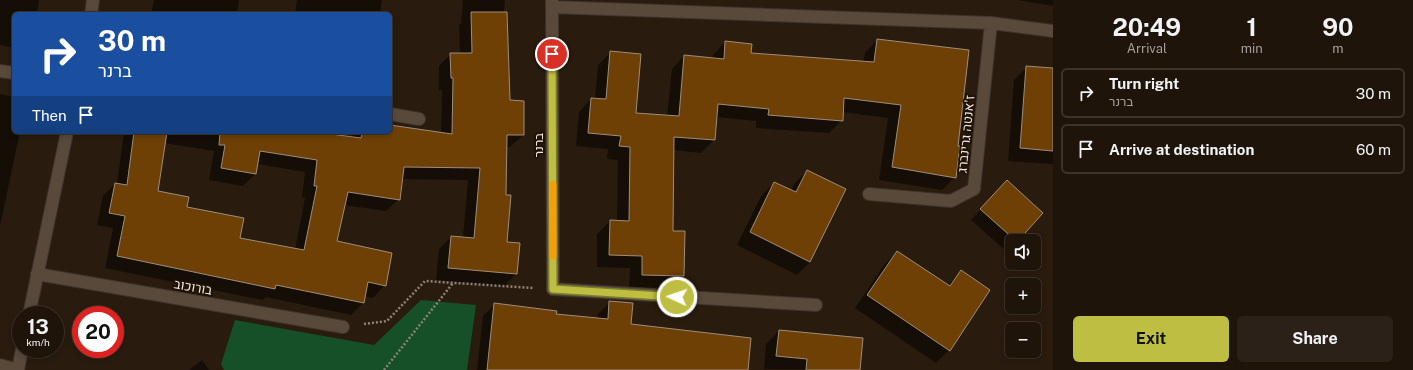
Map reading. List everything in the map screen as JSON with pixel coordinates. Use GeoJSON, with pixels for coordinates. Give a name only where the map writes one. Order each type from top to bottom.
{"type":"FeatureCollection","features":[{"type":"Feature","properties":{"kind":"street"},"geometry":{"type":"LineString","coordinates":[[91,12],[93,0]]}},
{"type":"Feature","properties":{"kind":"street"},"geometry":{"type":"LineString","coordinates":[[552,4],[991,23],[1053,31]]}},
{"type":"Feature","properties":{"kind":"street","name":"ברנר"},"geometry":{"type":"LineString","coordinates":[[552,4],[553,289]]}},
{"type":"Feature","properties":{"kind":"street","name":"ז'אנטה גרינברג"},"geometry":{"type":"LineString","coordinates":[[869,194],[951,201],[974,189],[991,23]]}},
{"type":"Feature","properties":{"kind":"street"},"geometry":{"type":"LineString","coordinates":[[0,71],[12,73]]}},
{"type":"Feature","properties":{"kind":"street"},"geometry":{"type":"LineString","coordinates":[[392,114],[419,119]]}},
{"type":"Feature","properties":{"kind":"street"},"geometry":{"type":"LineString","coordinates":[[31,306],[67,134]]}},
{"type":"Feature","properties":{"kind":"street","name":"בורוכוב"},"geometry":{"type":"LineString","coordinates":[[37,274],[344,327]]}},
{"type":"Feature","properties":{"kind":"street"},"geometry":{"type":"LineString","coordinates":[[553,289],[816,305]]}},
{"type":"Feature","properties":{"kind":"street"},"geometry":{"type":"LineString","coordinates":[[0,365],[18,370],[20,358]]}},
{"type":"Feature","properties":{"kind":"path"},"geometry":{"type":"LineString","coordinates":[[344,327],[386,320],[425,281],[553,289]]}},
{"type":"Feature","properties":{"kind":"path"},"geometry":{"type":"LineString","coordinates":[[384,370],[454,282]]}},
{"type":"Feature","properties":{"kind":"green space"},"geometry":{"type":"Polygon","coordinates":[[[421,300],[476,305],[467,370],[224,370],[221,364],[235,320],[374,345],[421,300]]]}},
{"type":"Feature","properties":{"kind":"building"},"geometry":{"type":"Polygon","coordinates":[[[471,12],[507,12],[510,100],[524,101],[524,135],[507,135],[506,195],[511,195],[507,242],[520,243],[517,274],[448,268],[451,236],[474,238],[480,168],[404,167],[400,200],[348,192],[337,241],[392,253],[386,286],[368,282],[364,303],[276,285],[275,289],[117,256],[125,216],[109,213],[115,183],[127,185],[134,134],[167,134],[158,191],[189,197],[187,207],[244,218],[240,238],[304,250],[317,186],[314,186],[317,160],[260,151],[256,174],[221,168],[225,145],[219,145],[220,134],[330,134],[361,138],[362,134],[392,134],[392,125],[452,134],[453,78],[451,78],[450,53],[472,53],[471,12]]]}},
{"type":"Feature","properties":{"kind":"building"},"geometry":{"type":"Polygon","coordinates":[[[877,39],[969,50],[958,146],[960,146],[956,178],[892,167],[901,105],[844,98],[843,121],[768,115],[769,109],[718,104],[715,140],[674,137],[673,231],[685,231],[684,276],[642,275],[642,256],[609,255],[610,220],[629,221],[630,147],[619,146],[621,136],[588,133],[591,98],[606,99],[610,51],[641,54],[636,113],[679,116],[684,55],[724,59],[725,41],[752,44],[751,53],[874,62],[877,39]]]}},
{"type":"Feature","properties":{"kind":"building"},"geometry":{"type":"Polygon","coordinates":[[[1026,66],[1053,68],[1053,151],[1020,148],[1026,66]]]}},
{"type":"Feature","properties":{"kind":"building"},"geometry":{"type":"Polygon","coordinates":[[[807,170],[846,189],[810,262],[750,232],[774,182],[796,192],[807,170]]]}},
{"type":"Feature","properties":{"kind":"building"},"geometry":{"type":"Polygon","coordinates":[[[1007,180],[1043,213],[1024,234],[1008,234],[980,209],[1007,180]]]}},
{"type":"Feature","properties":{"kind":"building"},"geometry":{"type":"Polygon","coordinates":[[[897,251],[950,286],[961,270],[990,290],[950,351],[867,295],[897,251]]]}},
{"type":"Feature","properties":{"kind":"building"},"geometry":{"type":"Polygon","coordinates":[[[609,301],[633,303],[631,324],[751,338],[748,370],[487,370],[494,303],[557,311],[556,314],[608,319],[609,301]]]}},
{"type":"Feature","properties":{"kind":"building"},"geometry":{"type":"Polygon","coordinates":[[[779,330],[863,338],[860,370],[806,370],[807,359],[776,356],[779,330]]]}},
{"type":"Feature","properties":{"kind":"slow traffic"},"geometry":{"type":"LineString","coordinates":[[553,184],[553,256]]}},
{"type":"Feature","properties":{"kind":"route"},"geometry":{"type":"LineString","coordinates":[[552,54],[553,289],[677,297]]}}]}
